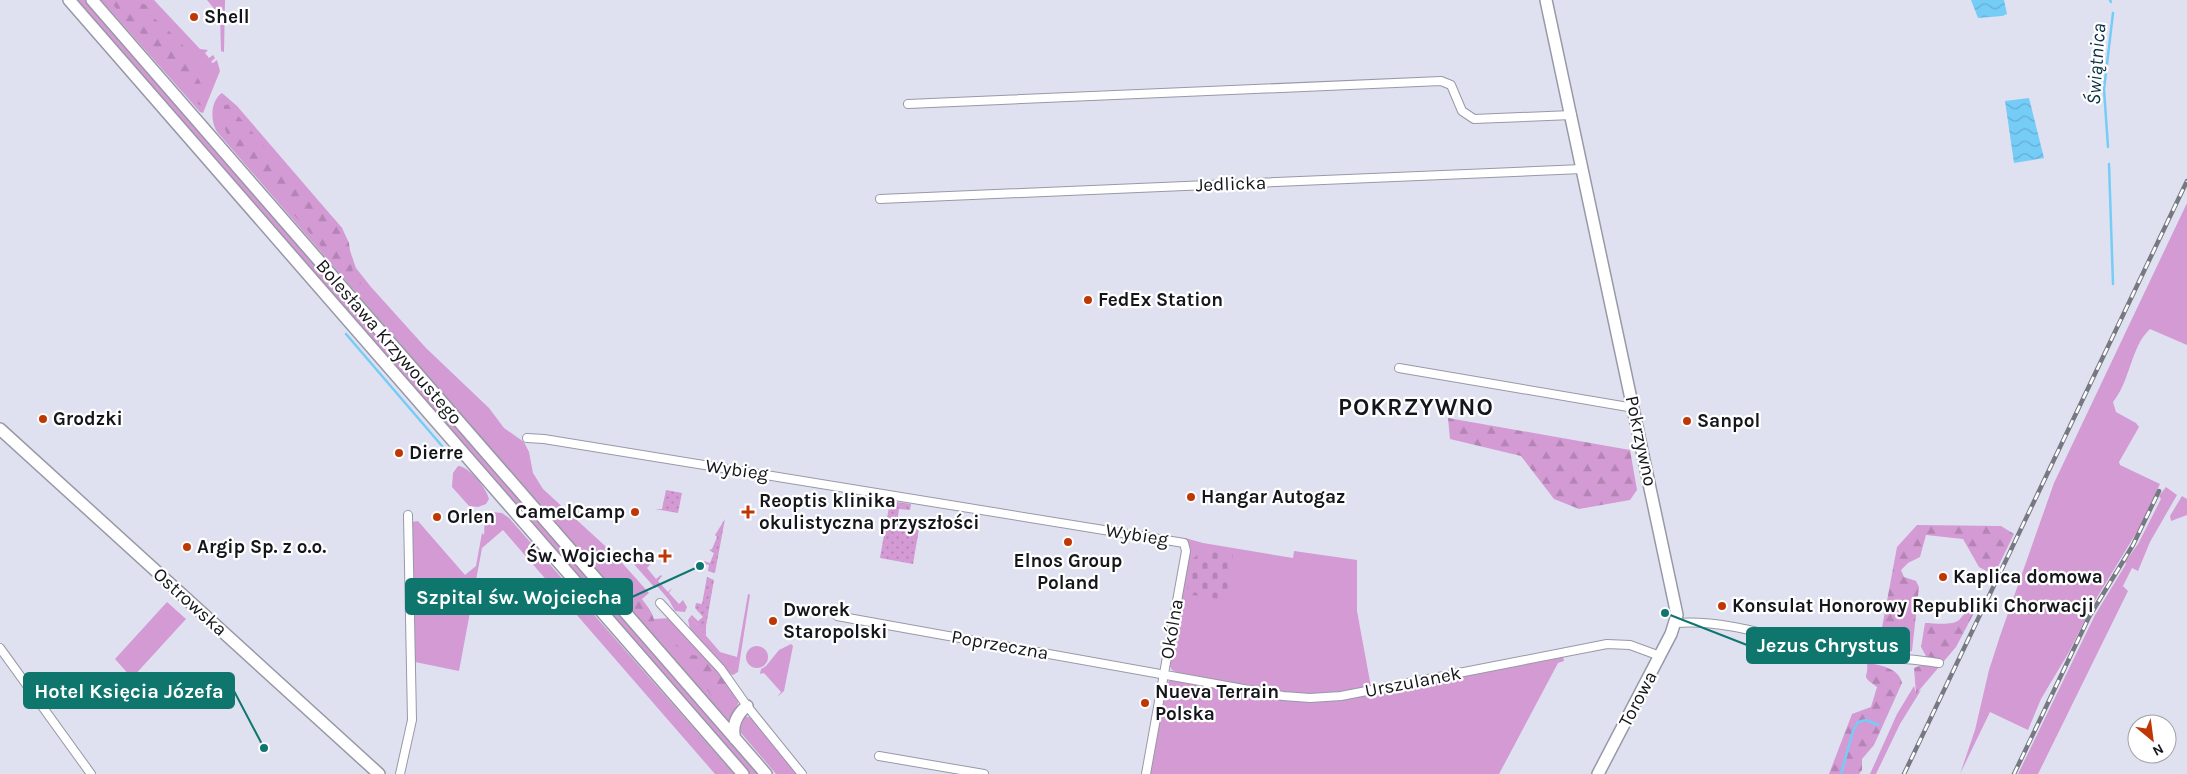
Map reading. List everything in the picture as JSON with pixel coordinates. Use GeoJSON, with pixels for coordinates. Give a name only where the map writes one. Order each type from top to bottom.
{"type":"FeatureCollection","features":[{"type":"Feature","properties":{"kind":"main road","name":"Bolesława Krzywoustego"},"geometry":{"type":"LineString","coordinates":[[69,0],[743,774]]}},
{"type":"Feature","properties":{"kind":"main road","name":"Bolesława Krzywoustego"},"geometry":{"type":"LineString","coordinates":[[92,0],[766,774]]}},
{"type":"Feature","properties":{"kind":"main road","name":"Pokrzywno"},"geometry":{"type":"LineString","coordinates":[[1546,0],[1677,610],[1676,623]]}},
{"type":"Feature","properties":{"kind":"main road","name":"Ostrowska"},"geometry":{"type":"LineString","coordinates":[[0,430],[379,774]]}},
{"type":"Feature","properties":{"kind":"main road","name":"Torowa"},"geometry":{"type":"LineString","coordinates":[[1598,774],[1676,623]]}},
{"type":"Feature","properties":{"kind":"main road"},"geometry":{"type":"LineString","coordinates":[[735,739],[734,725],[738,716],[747,706]]}},
{"type":"Feature","properties":{"kind":"street"},"geometry":{"type":"LineString","coordinates":[[908,104],[1441,81],[1451,85],[1462,111],[1474,119],[1572,115]]}},
{"type":"Feature","properties":{"kind":"street","name":"Jedlicka"},"geometry":{"type":"LineString","coordinates":[[880,199],[1582,169]]}},
{"type":"Feature","properties":{"kind":"street"},"geometry":{"type":"LineString","coordinates":[[1399,368],[1634,408]]}},
{"type":"Feature","properties":{"kind":"street","name":"Wybieg"},"geometry":{"type":"LineString","coordinates":[[526,438],[544,439],[1184,543]]}},
{"type":"Feature","properties":{"kind":"street"},"geometry":{"type":"LineString","coordinates":[[400,774],[412,720],[408,515]]}},
{"type":"Feature","properties":{"kind":"street","name":"Okólna"},"geometry":{"type":"LineString","coordinates":[[1146,774],[1186,551],[1184,543]]}},
{"type":"Feature","properties":{"kind":"street"},"geometry":{"type":"LineString","coordinates":[[660,603],[721,669],[747,706],[802,774]]}},
{"type":"Feature","properties":{"kind":"street","name":"Poprzeczna"},"geometry":{"type":"LineString","coordinates":[[837,616],[1164,674]]}},
{"type":"Feature","properties":{"kind":"street"},"geometry":{"type":"LineString","coordinates":[[1676,623],[1690,622],[1738,629],[1858,654],[1939,664]]}},
{"type":"Feature","properties":{"kind":"street","name":"Urszulanek"},"geometry":{"type":"LineString","coordinates":[[1164,674],[1284,696],[1322,698],[1607,644],[1630,645],[1660,656]]}},
{"type":"Feature","properties":{"kind":"street"},"geometry":{"type":"LineString","coordinates":[[0,648],[92,774]]}},
{"type":"Feature","properties":{"kind":"street"},"geometry":{"type":"LineString","coordinates":[[879,756],[984,774]]}},
{"type":"Feature","properties":{"kind":"green space"},"geometry":{"type":"Polygon","coordinates":[[[75,0],[86,0],[760,774],[749,774],[75,0]]]}},
{"type":"Feature","properties":{"kind":"green space"},"geometry":{"type":"Polygon","coordinates":[[[101,0],[154,0],[200,49],[208,50],[205,53],[209,58],[213,55],[215,58],[211,62],[213,63],[217,60],[220,71],[203,113],[200,112],[101,0]]]}},
{"type":"Feature","properties":{"kind":"green space"},"geometry":{"type":"Polygon","coordinates":[[[108,0],[133,1],[146,5],[154,18],[181,43],[192,59],[195,67],[194,74],[201,84],[203,93],[202,105],[199,105],[192,94],[190,83],[172,75],[161,50],[152,50],[149,41],[143,37],[133,22],[124,21],[118,10],[108,0]]]}},
{"type":"Feature","properties":{"kind":"green space"},"geometry":{"type":"Polygon","coordinates":[[[207,0],[225,0],[224,52],[221,51],[220,16],[207,0]]]}},
{"type":"Feature","properties":{"kind":"green space"},"geometry":{"type":"Polygon","coordinates":[[[222,93],[237,106],[342,228],[356,268],[371,287],[426,348],[489,408],[504,428],[524,442],[529,452],[533,473],[543,489],[615,555],[649,593],[642,599],[654,619],[670,618],[717,670],[739,700],[731,726],[218,133],[215,128],[212,112],[215,101],[222,93]]]}},
{"type":"Feature","properties":{"kind":"green space"},"geometry":{"type":"Polygon","coordinates":[[[228,104],[311,200],[324,214],[335,220],[342,228],[349,243],[353,273],[385,314],[384,316],[364,296],[228,138],[223,122],[224,106],[228,104]]]}},
{"type":"Feature","properties":{"kind":"green space"},"geometry":{"type":"Polygon","coordinates":[[[2187,203],[2187,345],[2150,329],[2134,354],[2123,385],[2113,402],[2116,412],[2136,423],[2139,427],[2119,462],[2120,465],[2160,484],[2138,530],[2093,604],[2069,652],[2041,699],[2028,730],[1990,712],[1960,774],[1975,730],[1989,670],[2054,483],[2187,203]]]}},
{"type":"Feature","properties":{"kind":"green space"},"geometry":{"type":"Polygon","coordinates":[[[1448,418],[1630,450],[1637,490],[1630,500],[1579,509],[1554,499],[1521,456],[1450,439],[1448,418]]]}},
{"type":"Feature","properties":{"kind":"green space"},"geometry":{"type":"Polygon","coordinates":[[[458,466],[467,470],[481,484],[489,499],[486,504],[478,507],[469,506],[452,487],[453,473],[458,466]]]}},
{"type":"Feature","properties":{"kind":"green space"},"geometry":{"type":"Polygon","coordinates":[[[2166,487],[2177,495],[2150,542],[2138,571],[2132,568],[2123,586],[2128,591],[2038,774],[2018,774],[2095,615],[2126,564],[2125,562],[2138,544],[2161,499],[2159,496],[2166,487]]]}},
{"type":"Feature","properties":{"kind":"green space"},"geometry":{"type":"Polygon","coordinates":[[[666,490],[682,493],[678,513],[655,509],[662,509],[666,490]]]}},
{"type":"Feature","properties":{"kind":"green space"},"geometry":{"type":"Polygon","coordinates":[[[2182,496],[2187,499],[2187,515],[2171,521],[2170,516],[2182,496]]]}},
{"type":"Feature","properties":{"kind":"green space"},"geometry":{"type":"Polygon","coordinates":[[[890,501],[911,504],[910,510],[899,509],[897,524],[908,525],[909,521],[920,523],[913,564],[880,558],[890,501]]]}},
{"type":"Feature","properties":{"kind":"green space"},"geometry":{"type":"Polygon","coordinates":[[[492,512],[502,513],[509,518],[734,774],[715,774],[503,530],[482,548],[459,671],[415,662],[411,522],[418,521],[465,575],[476,566],[482,533],[484,535],[485,515],[492,512]]]}},
{"type":"Feature","properties":{"kind":"green space"},"geometry":{"type":"Polygon","coordinates":[[[725,519],[715,573],[708,571],[709,565],[703,564],[704,561],[710,563],[714,553],[709,550],[712,549],[717,537],[715,535],[725,519]]]}},
{"type":"Feature","properties":{"kind":"green space"},"geometry":{"type":"Polygon","coordinates":[[[1917,525],[2001,526],[2014,534],[1994,575],[1979,567],[1963,539],[1926,535],[1920,557],[1908,563],[1901,570],[1904,577],[1916,581],[1919,587],[1912,651],[1906,653],[1878,649],[1897,547],[1917,525]]]}},
{"type":"Feature","properties":{"kind":"green space"},"geometry":{"type":"Polygon","coordinates":[[[1185,538],[1203,543],[1293,558],[1294,551],[1357,560],[1357,611],[1371,687],[1329,693],[1290,693],[1252,688],[1181,674],[1172,670],[1169,665],[1189,551],[1185,538]]]}},
{"type":"Feature","properties":{"kind":"green space"},"geometry":{"type":"Polygon","coordinates":[[[1203,550],[1233,555],[1226,600],[1186,594],[1193,559],[1203,550]]]}},
{"type":"Feature","properties":{"kind":"green space"},"geometry":{"type":"Polygon","coordinates":[[[633,551],[642,562],[644,551],[651,564],[647,568],[656,579],[662,576],[658,581],[668,592],[672,588],[669,593],[679,604],[683,600],[687,607],[685,612],[675,611],[669,600],[657,586],[655,588],[632,562],[633,551]]]}},
{"type":"Feature","properties":{"kind":"green space"},"geometry":{"type":"Polygon","coordinates":[[[707,577],[714,580],[706,636],[690,617],[692,615],[698,621],[703,617],[695,608],[696,603],[702,604],[707,577]]]}},
{"type":"Feature","properties":{"kind":"green space"},"geometry":{"type":"Polygon","coordinates":[[[622,583],[648,607],[654,620],[654,626],[639,615],[625,599],[618,588],[622,583]]]}},
{"type":"Feature","properties":{"kind":"green space"},"geometry":{"type":"Polygon","coordinates":[[[748,594],[750,595],[738,672],[733,675],[729,674],[690,629],[688,620],[690,617],[720,652],[737,657],[748,594]]]}},
{"type":"Feature","properties":{"kind":"green space"},"geometry":{"type":"Polygon","coordinates":[[[167,602],[186,619],[132,678],[115,659],[167,602]]]}},
{"type":"Feature","properties":{"kind":"green space"},"geometry":{"type":"Polygon","coordinates":[[[1971,609],[1975,611],[1956,647],[1916,694],[1914,668],[1927,663],[1927,658],[1921,647],[1925,623],[1948,624],[1956,622],[1971,609]]]}},
{"type":"Feature","properties":{"kind":"green space"},"geometry":{"type":"Polygon","coordinates":[[[667,640],[672,640],[686,654],[705,657],[728,684],[724,687],[716,687],[716,702],[697,676],[668,644],[667,640]]]}},
{"type":"Feature","properties":{"kind":"green space"},"geometry":{"type":"Polygon","coordinates":[[[791,644],[793,646],[784,691],[777,697],[781,692],[764,673],[760,674],[761,669],[766,666],[779,650],[791,644]]]}},
{"type":"Feature","properties":{"kind":"green space"},"geometry":{"type":"Polygon","coordinates":[[[757,646],[765,649],[768,657],[765,665],[757,668],[749,665],[746,657],[749,649],[757,646]]]}},
{"type":"Feature","properties":{"kind":"green space"},"geometry":{"type":"Polygon","coordinates":[[[1563,656],[1564,661],[1558,663],[1499,774],[1147,774],[1163,686],[1173,678],[1306,701],[1319,701],[1563,656]]]}},
{"type":"Feature","properties":{"kind":"green space"},"geometry":{"type":"Polygon","coordinates":[[[1867,663],[1883,666],[1893,671],[1902,683],[1874,745],[1862,759],[1862,770],[1859,774],[1829,774],[1852,714],[1871,707],[1877,687],[1866,678],[1867,663]]]}},
{"type":"Feature","properties":{"kind":"green space"},"geometry":{"type":"Polygon","coordinates":[[[1914,686],[1916,693],[1921,690],[1900,724],[1876,774],[1870,774],[1897,714],[1914,686]]]}},
{"type":"Feature","properties":{"kind":"green space"},"geometry":{"type":"Polygon","coordinates":[[[744,716],[753,718],[799,774],[776,774],[741,733],[739,725],[744,716]]]}},
{"type":"Feature","properties":{"kind":"water"},"geometry":{"type":"Polygon","coordinates":[[[1971,0],[2004,0],[2007,14],[1978,18],[1971,0]]]}},
{"type":"Feature","properties":{"kind":"water"},"geometry":{"type":"Polygon","coordinates":[[[2029,98],[2044,158],[2014,163],[2005,101],[2029,98]]]}},
{"type":"Feature","properties":{"kind":"waterway","name":"Świątnica"},"geometry":{"type":"LineString","coordinates":[[2108,147],[2104,89],[2113,13]]}},
{"type":"Feature","properties":{"kind":"waterway","name":"Świątnica"},"geometry":{"type":"LineString","coordinates":[[2109,164],[2113,284]]}},
{"type":"Feature","properties":{"kind":"waterway"},"geometry":{"type":"LineString","coordinates":[[346,334],[442,446]]}},
{"type":"Feature","properties":{"kind":"waterway"},"geometry":{"type":"LineString","coordinates":[[1841,774],[1853,731],[1858,722],[1866,720],[1878,725]]}},
{"type":"Feature","properties":{"kind":"railway"},"geometry":{"type":"LineString","coordinates":[[1904,774],[2187,181]]}},
{"type":"Feature","properties":{"kind":"railway"},"geometry":{"type":"LineString","coordinates":[[2014,774],[2089,617],[2133,545],[2159,491]]}},
{"type":"Feature","properties":{"kind":"place","name":"Shell"},"geometry":{"type":"Point","coordinates":[194,17]}},
{"type":"Feature","properties":{"kind":"place","name":"FedEx Station"},"geometry":{"type":"Point","coordinates":[1088,300]}},
{"type":"Feature","properties":{"kind":"place","name":"Grodzki"},"geometry":{"type":"Point","coordinates":[43,419]}},
{"type":"Feature","properties":{"kind":"place","name":"Sanpol"},"geometry":{"type":"Point","coordinates":[1687,421]}},
{"type":"Feature","properties":{"kind":"place","name":"Dierre"},"geometry":{"type":"Point","coordinates":[399,453]}},
{"type":"Feature","properties":{"kind":"place","name":"Hangar Autogaz"},"geometry":{"type":"Point","coordinates":[1191,497]}},
{"type":"Feature","properties":{"kind":"place","name":"CamelCamp"},"geometry":{"type":"Point","coordinates":[635,512]}},
{"type":"Feature","properties":{"kind":"place","name":"Reoptis klinika okulistyczna przyszłości"},"geometry":{"type":"Point","coordinates":[748,512]}},
{"type":"Feature","properties":{"kind":"place","name":"Orlen"},"geometry":{"type":"Point","coordinates":[437,517]}},
{"type":"Feature","properties":{"kind":"place","name":"Elnos Group Poland"},"geometry":{"type":"Point","coordinates":[1068,542]}},
{"type":"Feature","properties":{"kind":"place","name":"Argip Sp. z o.o."},"geometry":{"type":"Point","coordinates":[187,547]}},
{"type":"Feature","properties":{"kind":"place","name":"Św. Wojciecha"},"geometry":{"type":"Point","coordinates":[665,556]}},
{"type":"Feature","properties":{"kind":"place","name":"Szpital św. Wojciecha"},"geometry":{"type":"Point","coordinates":[700,566]}},
{"type":"Feature","properties":{"kind":"place","name":"Kaplica domowa"},"geometry":{"type":"Point","coordinates":[1943,577]}},
{"type":"Feature","properties":{"kind":"place","name":"Konsulat Honorowy Republiki Chorwacji"},"geometry":{"type":"Point","coordinates":[1722,606]}},
{"type":"Feature","properties":{"kind":"place","name":"Jezus Chrystus"},"geometry":{"type":"Point","coordinates":[1665,613]}},
{"type":"Feature","properties":{"kind":"place","name":"Dworek Staropolski"},"geometry":{"type":"Point","coordinates":[773,621]}},
{"type":"Feature","properties":{"kind":"place","name":"Nueva Terrain Polska"},"geometry":{"type":"Point","coordinates":[1145,703]}},
{"type":"Feature","properties":{"kind":"place","name":"Hotel Księcia Józefa"},"geometry":{"type":"Point","coordinates":[264,748]}},
{"type":"Feature","properties":{"kind":"district","name":"POKRZYWNO"},"geometry":{"type":"Point","coordinates":[1416,407]}}]}
